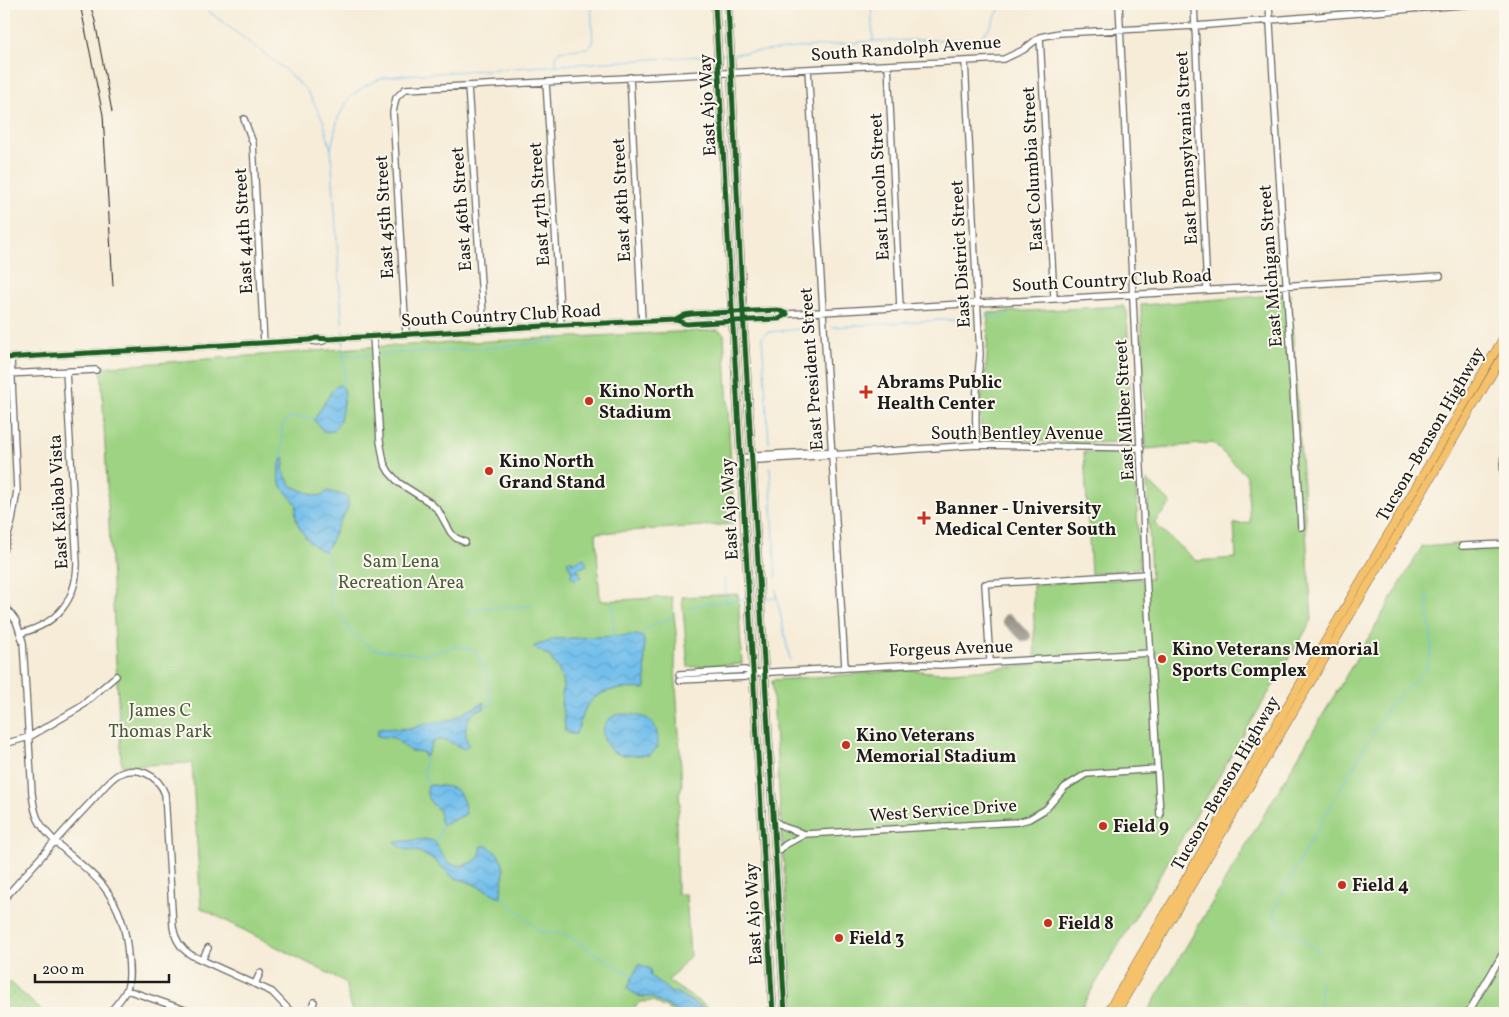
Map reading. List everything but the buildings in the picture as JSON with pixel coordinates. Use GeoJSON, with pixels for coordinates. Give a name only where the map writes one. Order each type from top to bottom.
{"type":"FeatureCollection","features":[{"type":"Feature","properties":{"kind":"highway","name":"Tucson–Benson Highway"},"geometry":{"type":"LineString","coordinates":[[1107,1013],[1505,335]]}},
{"type":"Feature","properties":{"kind":"highway","name":"Tucson–Benson Highway"},"geometry":{"type":"LineString","coordinates":[[1116,1013],[1505,352]]}},
{"type":"Feature","properties":{"kind":"main road","name":"East Ajo Way"},"geometry":{"type":"LineString","coordinates":[[715,4],[773,1013]]}},
{"type":"Feature","properties":{"kind":"main road","name":"East Ajo Way"},"geometry":{"type":"LineString","coordinates":[[728,4],[751,458],[784,1013]]}},
{"type":"Feature","properties":{"kind":"main road"},"geometry":{"type":"LineString","coordinates":[[725,195],[738,194]]}},
{"type":"Feature","properties":{"kind":"main road"},"geometry":{"type":"LineString","coordinates":[[768,940],[781,940]]}},
{"type":"Feature","properties":{"kind":"street","name":"East Milber Street"},"geometry":{"type":"LineString","coordinates":[[1119,4],[1146,574],[1160,815]]}},
{"type":"Feature","properties":{"kind":"street","name":"East Pennsylvania Street"},"geometry":{"type":"LineString","coordinates":[[1194,4],[1207,290]]}},
{"type":"Feature","properties":{"kind":"street","name":"East Michigan Street"},"geometry":{"type":"LineString","coordinates":[[1269,4],[1301,527]]}},
{"type":"Feature","properties":{"kind":"street","name":"South Randolph Avenue"},"geometry":{"type":"LineString","coordinates":[[396,98],[405,89],[1004,59],[1023,50],[1040,38],[1059,33],[1195,26],[1417,6],[1475,4]]}},
{"type":"Feature","properties":{"kind":"street","name":"East Columbia Street"},"geometry":{"type":"LineString","coordinates":[[1040,38],[1054,298]]}},
{"type":"Feature","properties":{"kind":"street","name":"East District Street"},"geometry":{"type":"LineString","coordinates":[[965,61],[980,355],[975,422],[977,445]]}},
{"type":"Feature","properties":{"kind":"street","name":"East Lincoln Street"},"geometry":{"type":"LineString","coordinates":[[888,65],[900,307]]}},
{"type":"Feature","properties":{"kind":"street","name":"East President Street"},"geometry":{"type":"LineString","coordinates":[[808,69],[845,667]]}},
{"type":"Feature","properties":{"kind":"street","name":"East 48th Street"},"geometry":{"type":"LineString","coordinates":[[630,77],[642,322]]}},
{"type":"Feature","properties":{"kind":"street","name":"East 47th Street"},"geometry":{"type":"LineString","coordinates":[[546,82],[561,325]]}},
{"type":"Feature","properties":{"kind":"street","name":"East 46th Street"},"geometry":{"type":"LineString","coordinates":[[468,86],[484,330]]}},
{"type":"Feature","properties":{"kind":"street","name":"East 45th Street"},"geometry":{"type":"LineString","coordinates":[[396,98],[393,112],[406,334]]}},
{"type":"Feature","properties":{"kind":"street","name":"East 44th Street"},"geometry":{"type":"LineString","coordinates":[[244,119],[253,143],[264,343]]}},
{"type":"Feature","properties":{"kind":"street","name":"South Country Club Road"},"geometry":{"type":"LineString","coordinates":[[676,320],[685,315],[732,312],[778,310],[786,314],[1440,276]]}},
{"type":"Feature","properties":{"kind":"street","name":"South Country Club Road"},"geometry":{"type":"LineString","coordinates":[[7,358],[310,340],[319,342],[329,339],[561,325],[676,320],[686,324],[744,321],[779,319],[786,314]]}},
{"type":"Feature","properties":{"kind":"street"},"geometry":{"type":"LineString","coordinates":[[373,336],[380,441],[382,458],[386,467],[399,483],[433,505],[451,533],[456,538],[465,542]]}},
{"type":"Feature","properties":{"kind":"street"},"geometry":{"type":"LineString","coordinates":[[4,549],[12,521],[17,491],[12,373],[7,358]]}},
{"type":"Feature","properties":{"kind":"street"},"geometry":{"type":"LineString","coordinates":[[4,374],[96,370]]}},
{"type":"Feature","properties":{"kind":"street","name":"East Kaibab Vista"},"geometry":{"type":"LineString","coordinates":[[21,633],[38,627],[54,617],[70,601],[75,585],[77,564],[66,371]]}},
{"type":"Feature","properties":{"kind":"street","name":"South Bentley Avenue"},"geometry":{"type":"LineString","coordinates":[[740,458],[758,460],[832,453],[888,452],[894,450],[977,445],[1140,448]]}},
{"type":"Feature","properties":{"kind":"street"},"geometry":{"type":"LineString","coordinates":[[1505,454],[1503,461],[1505,494]]}},
{"type":"Feature","properties":{"kind":"street"},"geometry":{"type":"LineString","coordinates":[[1462,546],[1505,544]]}},
{"type":"Feature","properties":{"kind":"street"},"geometry":{"type":"LineString","coordinates":[[990,662],[985,584],[1146,574]]}},
{"type":"Feature","properties":{"kind":"street"},"geometry":{"type":"LineString","coordinates":[[4,605],[14,617],[21,633],[25,660],[35,812],[42,827],[98,880],[117,907],[124,925],[129,968],[128,990],[109,1013]]}},
{"type":"Feature","properties":{"kind":"street","name":"Forgeus Avenue"},"geometry":{"type":"LineString","coordinates":[[680,677],[746,677],[753,673],[845,667],[941,665],[1151,653]]}},
{"type":"Feature","properties":{"kind":"street"},"geometry":{"type":"LineString","coordinates":[[4,744],[29,737],[79,708],[116,676]]}},
{"type":"Feature","properties":{"kind":"street","name":"West Service Drive"},"geometry":{"type":"LineString","coordinates":[[773,820],[784,827],[805,834],[1018,822],[1029,819],[1042,811],[1054,801],[1065,787],[1086,774],[1157,769]]}},
{"type":"Feature","properties":{"kind":"street"},"geometry":{"type":"LineString","coordinates":[[4,898],[116,775],[134,770],[149,774],[158,782],[164,794],[173,927],[178,942],[186,952],[272,992],[292,1013]]}},
{"type":"Feature","properties":{"kind":"street","name":"West Service Drive"},"geometry":{"type":"LineString","coordinates":[[775,854],[785,844],[805,834]]}},
{"type":"Feature","properties":{"kind":"street"},"geometry":{"type":"LineString","coordinates":[[160,835],[167,835]]}},
{"type":"Feature","properties":{"kind":"street"},"geometry":{"type":"LineString","coordinates":[[164,897],[171,897]]}},
{"type":"Feature","properties":{"kind":"street"},"geometry":{"type":"LineString","coordinates":[[202,960],[208,948]]}},
{"type":"Feature","properties":{"kind":"street"},"geometry":{"type":"LineString","coordinates":[[1468,1013],[1505,950]]}},
{"type":"Feature","properties":{"kind":"street"},"geometry":{"type":"LineString","coordinates":[[255,984],[260,973]]}},
{"type":"Feature","properties":{"kind":"street"},"geometry":{"type":"LineString","coordinates":[[128,990],[186,1012],[194,1013]]}},
{"type":"Feature","properties":{"kind":"street"},"geometry":{"type":"LineString","coordinates":[[306,1013],[312,1009],[314,1002]]}},
{"type":"Feature","properties":{"kind":"green space","name":"Kino Veterans Memorial Sports Complex"},"geometry":{"type":"Polygon","coordinates":[[[1290,294],[1312,620],[1078,1013],[793,1013],[772,680],[910,670],[940,673],[1035,665],[1033,585],[1091,580],[1151,579],[1147,480],[1171,503],[1154,523],[1196,561],[1236,558],[1234,524],[1250,523],[1247,476],[1213,443],[1146,449],[1141,305],[1290,294]]]}},
{"type":"Feature","properties":{"kind":"green space"},"geometry":{"type":"Polygon","coordinates":[[[1123,306],[1127,311],[1132,442],[1083,443],[981,438],[980,407],[987,359],[988,313],[1123,306]]]}},
{"type":"Feature","properties":{"kind":"green space"},"geometry":{"type":"Polygon","coordinates":[[[718,330],[724,334],[734,524],[596,533],[600,601],[672,597],[676,633],[675,666],[682,786],[679,794],[680,805],[676,822],[677,894],[686,894],[690,956],[668,981],[716,1013],[674,1013],[653,1001],[640,1002],[629,1013],[352,1013],[345,982],[201,908],[192,763],[123,766],[121,760],[101,367],[368,347],[718,330]]]}},
{"type":"Feature","properties":{"kind":"green space"},"geometry":{"type":"Polygon","coordinates":[[[1084,452],[1134,454],[1140,568],[1091,574],[1084,452]]]}},
{"type":"Feature","properties":{"kind":"green space"},"geometry":{"type":"Polygon","coordinates":[[[1458,544],[1459,550],[1505,548],[1505,1013],[1147,1013],[1422,547],[1458,544]]]}},
{"type":"Feature","properties":{"kind":"green space"},"geometry":{"type":"Polygon","coordinates":[[[738,594],[742,664],[688,667],[682,597],[738,594]]]}},
{"type":"Feature","properties":{"kind":"green space"},"geometry":{"type":"Polygon","coordinates":[[[4,980],[10,982],[44,1013],[4,1013],[4,980]]]}},
{"type":"Feature","properties":{"kind":"water"},"geometry":{"type":"Polygon","coordinates":[[[340,385],[345,392],[340,421],[334,431],[324,432],[314,420],[333,389],[340,385]]]}},
{"type":"Feature","properties":{"kind":"water"},"geometry":{"type":"Polygon","coordinates":[[[282,457],[285,458],[283,470],[292,486],[314,495],[320,496],[328,491],[346,496],[348,499],[348,508],[329,546],[324,551],[315,547],[299,527],[296,516],[297,505],[280,483],[279,472],[282,457]]]}},
{"type":"Feature","properties":{"kind":"water"},"geometry":{"type":"Polygon","coordinates":[[[584,558],[587,565],[576,570],[579,571],[581,577],[575,579],[570,577],[572,572],[567,562],[571,560],[572,563],[584,558]]]}},
{"type":"Feature","properties":{"kind":"water"},"geometry":{"type":"Polygon","coordinates":[[[637,635],[644,640],[645,689],[620,689],[605,692],[592,700],[586,707],[576,734],[570,734],[565,731],[561,704],[562,678],[549,656],[533,647],[553,639],[637,635]]]}},
{"type":"Feature","properties":{"kind":"water"},"geometry":{"type":"Polygon","coordinates":[[[484,702],[484,709],[477,711],[469,717],[466,726],[466,736],[469,745],[464,749],[449,742],[437,740],[433,742],[427,755],[424,757],[423,752],[410,751],[394,738],[377,736],[378,729],[411,729],[425,724],[451,720],[484,702]]]}},
{"type":"Feature","properties":{"kind":"water"},"geometry":{"type":"Polygon","coordinates":[[[628,714],[648,719],[655,726],[658,747],[650,755],[629,756],[618,754],[608,747],[605,742],[603,731],[607,721],[616,715],[628,714]]]}},
{"type":"Feature","properties":{"kind":"water"},"geometry":{"type":"Polygon","coordinates":[[[428,786],[451,787],[459,792],[463,799],[466,814],[442,824],[439,810],[431,802],[427,794],[428,786]]]}},
{"type":"Feature","properties":{"kind":"water"},"geometry":{"type":"Polygon","coordinates":[[[426,839],[434,841],[446,860],[455,865],[464,865],[478,858],[482,846],[487,846],[493,850],[502,860],[504,872],[501,898],[466,881],[454,878],[434,860],[419,852],[404,849],[395,842],[426,839]]]}},
{"type":"Feature","properties":{"kind":"water"},"geometry":{"type":"Polygon","coordinates":[[[639,964],[650,969],[651,976],[672,993],[676,992],[710,1013],[679,1013],[651,997],[641,997],[627,989],[639,964]]]}},
{"type":"Feature","properties":{"kind":"waterway"},"geometry":{"type":"LineString","coordinates":[[199,4],[283,68],[307,91],[323,120],[331,150],[343,335]]}},
{"type":"Feature","properties":{"kind":"waterway"},"geometry":{"type":"LineString","coordinates":[[556,64],[556,57],[559,51],[587,48],[593,44],[591,4]]}},
{"type":"Feature","properties":{"kind":"waterway"},"geometry":{"type":"LineString","coordinates":[[732,54],[873,41],[871,4]]}},
{"type":"Feature","properties":{"kind":"waterway"},"geometry":{"type":"LineString","coordinates":[[873,41],[979,39],[990,27],[1002,4]]}},
{"type":"Feature","properties":{"kind":"waterway"},"geometry":{"type":"LineString","coordinates":[[720,54],[728,54]]}},
{"type":"Feature","properties":{"kind":"waterway"},"geometry":{"type":"LineString","coordinates":[[331,149],[338,118],[349,98],[365,86],[382,78],[716,55]]}},
{"type":"Feature","properties":{"kind":"waterway"},"geometry":{"type":"LineString","coordinates":[[984,317],[1005,316],[1008,314]]}},
{"type":"Feature","properties":{"kind":"waterway"},"geometry":{"type":"LineString","coordinates":[[833,327],[971,318]]}},
{"type":"Feature","properties":{"kind":"waterway"},"geometry":{"type":"LineString","coordinates":[[769,443],[762,337],[768,332],[814,328]]}},
{"type":"Feature","properties":{"kind":"waterway"},"geometry":{"type":"LineString","coordinates":[[380,354],[478,349],[554,341],[560,335]]}},
{"type":"Feature","properties":{"kind":"waterway"},"geometry":{"type":"LineString","coordinates":[[342,387],[345,376],[343,339]]}},
{"type":"Feature","properties":{"kind":"waterway"},"geometry":{"type":"LineString","coordinates":[[344,355],[370,355]]}},
{"type":"Feature","properties":{"kind":"waterway"},"geometry":{"type":"LineString","coordinates":[[282,459],[282,425],[291,417],[316,418]]}},
{"type":"Feature","properties":{"kind":"waterway"},"geometry":{"type":"LineString","coordinates":[[770,467],[776,578]]}},
{"type":"Feature","properties":{"kind":"waterway"},"geometry":{"type":"LineString","coordinates":[[325,549],[331,574],[330,602],[353,634],[373,649],[423,655],[458,646],[476,651],[488,677],[492,704],[485,707]]}},
{"type":"Feature","properties":{"kind":"waterway"},"geometry":{"type":"LineString","coordinates":[[725,579],[726,601]]}},
{"type":"Feature","properties":{"kind":"waterway"},"geometry":{"type":"LineString","coordinates":[[776,589],[790,660]]}},
{"type":"Feature","properties":{"kind":"waterway"},"geometry":{"type":"LineString","coordinates":[[1317,953],[1317,950],[1281,926],[1274,910],[1310,841],[1389,706],[1425,670],[1432,650],[1427,593]]}},
{"type":"Feature","properties":{"kind":"waterway"},"geometry":{"type":"LineString","coordinates":[[763,598],[777,598]]}},
{"type":"Feature","properties":{"kind":"waterway"},"geometry":{"type":"LineString","coordinates":[[691,608],[701,604],[746,599]]}},
{"type":"Feature","properties":{"kind":"waterway"},"geometry":{"type":"LineString","coordinates":[[612,601],[614,636]]}},
{"type":"Feature","properties":{"kind":"waterway"},"geometry":{"type":"LineString","coordinates":[[466,614],[479,608],[533,606]]}},
{"type":"Feature","properties":{"kind":"waterway"},"geometry":{"type":"LineString","coordinates":[[642,637],[649,627],[675,615]]}},
{"type":"Feature","properties":{"kind":"waterway"},"geometry":{"type":"LineString","coordinates":[[425,757],[424,778],[430,785]]}},
{"type":"Feature","properties":{"kind":"waterway"},"geometry":{"type":"LineString","coordinates":[[436,842],[444,823]]}},
{"type":"Feature","properties":{"kind":"waterway"},"geometry":{"type":"LineString","coordinates":[[501,895],[540,932],[565,934],[634,977]]}},
{"type":"Feature","properties":{"kind":"waterway"},"geometry":{"type":"LineString","coordinates":[[1320,979],[1320,1013]]}},
{"type":"Feature","properties":{"kind":"taxiway"},"geometry":{"type":"LineString","coordinates":[[1008,620],[1025,636]]}},
{"type":"Feature","properties":{"kind":"railway"},"geometry":{"type":"LineString","coordinates":[[80,4],[103,115],[113,286]]}},
{"type":"Feature","properties":{"kind":"railway"},"geometry":{"type":"LineString","coordinates":[[90,4],[95,21],[112,112]]}},
{"type":"Feature","properties":{"kind":"cycle path"},"geometry":{"type":"LineString","coordinates":[[715,4],[773,1013]]}},
{"type":"Feature","properties":{"kind":"cycle path"},"geometry":{"type":"LineString","coordinates":[[728,4],[742,295],[785,1013]]}},
{"type":"Feature","properties":{"kind":"cycle path"},"geometry":{"type":"LineString","coordinates":[[676,320],[691,314],[778,310],[787,314]]}},
{"type":"Feature","properties":{"kind":"cycle path"},"geometry":{"type":"LineString","coordinates":[[4,358],[310,340],[316,338],[329,339],[561,325],[676,320],[686,324],[779,319],[787,314]]}},
{"type":"Feature","properties":{"kind":"place","name":"Abrams Public Health Center"},"geometry":{"type":"Point","coordinates":[866,392]}},
{"type":"Feature","properties":{"kind":"place","name":"Kino North Stadium"},"geometry":{"type":"Point","coordinates":[589,401]}},
{"type":"Feature","properties":{"kind":"place","name":"Kino North Grand Stand"},"geometry":{"type":"Point","coordinates":[489,471]}},
{"type":"Feature","properties":{"kind":"place","name":"Banner - University Medical Center South"},"geometry":{"type":"Point","coordinates":[924,518]}},
{"type":"Feature","properties":{"kind":"place","name":"Kino Veterans Memorial Sports Complex"},"geometry":{"type":"Point","coordinates":[1162,659]}},
{"type":"Feature","properties":{"kind":"place","name":"Kino Veterans Memorial Stadium"},"geometry":{"type":"Point","coordinates":[846,745]}},
{"type":"Feature","properties":{"kind":"place","name":"Field 9"},"geometry":{"type":"Point","coordinates":[1103,826]}},
{"type":"Feature","properties":{"kind":"place","name":"Field 4"},"geometry":{"type":"Point","coordinates":[1342,885]}},
{"type":"Feature","properties":{"kind":"place","name":"Field 8"},"geometry":{"type":"Point","coordinates":[1048,923]}},
{"type":"Feature","properties":{"kind":"place","name":"Field 3"},"geometry":{"type":"Point","coordinates":[839,938]}},
{"type":"Feature","properties":{"kind":"park label","name":"Sam Lena Recreation Area"},"geometry":{"type":"Point","coordinates":[401,571]}},
{"type":"Feature","properties":{"kind":"park label","name":"James C Thomas Park"},"geometry":{"type":"Point","coordinates":[160,720]}}]}
